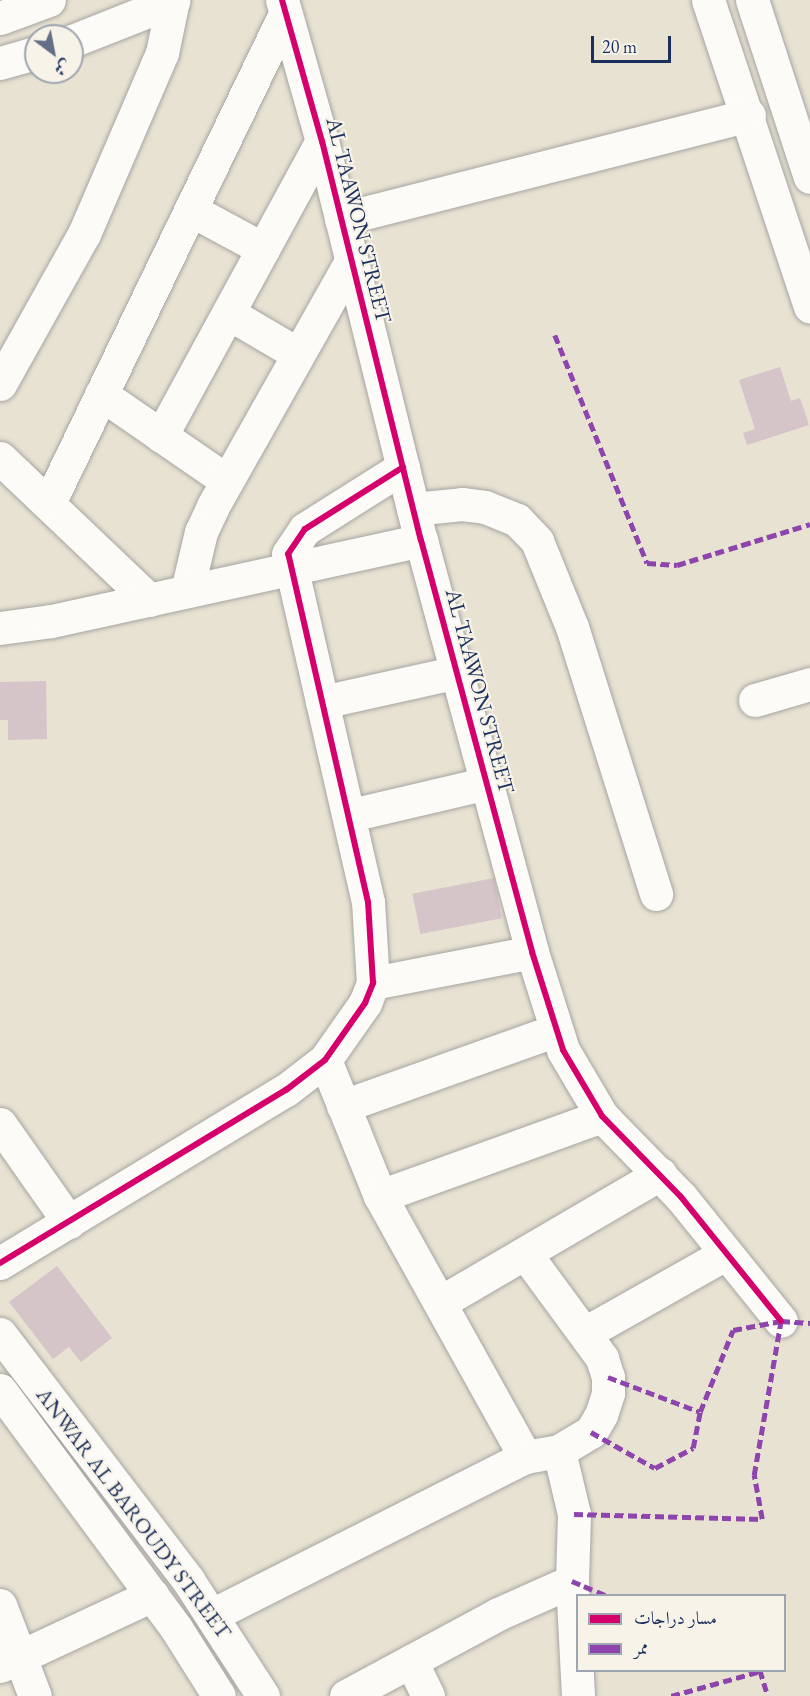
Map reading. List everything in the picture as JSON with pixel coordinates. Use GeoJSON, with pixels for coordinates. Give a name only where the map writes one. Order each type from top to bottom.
{"type":"FeatureCollection","features":[{"type":"Feature","properties":{"kind":"street"},"geometry":{"type":"LineString","coordinates":[[0,18],[49,0]]}},
{"type":"Feature","properties":{"kind":"street"},"geometry":{"type":"LineString","coordinates":[[84,36],[173,0]]}},
{"type":"Feature","properties":{"kind":"street"},"geometry":{"type":"LineString","coordinates":[[0,384],[84,234],[162,53],[173,0]]}},
{"type":"Feature","properties":{"kind":"street"},"geometry":{"type":"LineString","coordinates":[[708,0],[749,115],[772,195],[810,306]]}},
{"type":"Feature","properties":{"kind":"street"},"geometry":{"type":"LineString","coordinates":[[752,0],[810,177]]}},
{"type":"Feature","properties":{"kind":"street"},"geometry":{"type":"LineString","coordinates":[[49,503],[190,210],[284,7]]}},
{"type":"Feature","properties":{"kind":"street","name":"AL TAAWON STREET"},"geometry":{"type":"LineString","coordinates":[[284,7],[322,141],[421,540],[555,1030],[574,1074],[602,1116],[660,1174],[781,1321]]}},
{"type":"Feature","properties":{"kind":"street"},"geometry":{"type":"LineString","coordinates":[[0,63],[24,56]]}},
{"type":"Feature","properties":{"kind":"street"},"geometry":{"type":"LineString","coordinates":[[341,219],[749,115]]}},
{"type":"Feature","properties":{"kind":"street"},"geometry":{"type":"LineString","coordinates":[[161,436],[322,141]]}},
{"type":"Feature","properties":{"kind":"street"},"geometry":{"type":"LineString","coordinates":[[772,195],[810,183]]}},
{"type":"Feature","properties":{"kind":"street"},"geometry":{"type":"LineString","coordinates":[[190,210],[263,249]]}},
{"type":"Feature","properties":{"kind":"street"},"geometry":{"type":"LineString","coordinates":[[187,591],[201,532],[227,481],[351,261]]}},
{"type":"Feature","properties":{"kind":"street"},"geometry":{"type":"LineString","coordinates":[[228,313],[298,354]]}},
{"type":"Feature","properties":{"kind":"street"},"geometry":{"type":"LineString","coordinates":[[101,394],[227,481]]}},
{"type":"Feature","properties":{"kind":"street"},"geometry":{"type":"LineString","coordinates":[[0,458],[149,600]]}},
{"type":"Feature","properties":{"kind":"street"},"geometry":{"type":"LineString","coordinates":[[0,1263],[286,1090],[325,1060],[354,1023],[373,983],[368,902],[351,815],[290,570],[288,554],[297,536],[403,467]]}},
{"type":"Feature","properties":{"kind":"street"},"geometry":{"type":"LineString","coordinates":[[413,509],[462,504],[485,507],[517,520],[537,542],[572,627],[656,894]]}},
{"type":"Feature","properties":{"kind":"street"},"geometry":{"type":"LineString","coordinates":[[0,628],[149,600],[421,540]]}},
{"type":"Feature","properties":{"kind":"street"},"geometry":{"type":"LineString","coordinates":[[322,702],[457,672]]}},
{"type":"Feature","properties":{"kind":"street"},"geometry":{"type":"LineString","coordinates":[[755,700],[810,684]]}},
{"type":"Feature","properties":{"kind":"street"},"geometry":{"type":"LineString","coordinates":[[351,815],[487,783]]}},
{"type":"Feature","properties":{"kind":"street"},"geometry":{"type":"LineString","coordinates":[[373,983],[532,952]]}},
{"type":"Feature","properties":{"kind":"street"},"geometry":{"type":"LineString","coordinates":[[343,1106],[555,1030]]}},
{"type":"Feature","properties":{"kind":"street"},"geometry":{"type":"LineString","coordinates":[[325,1060],[380,1196],[441,1302],[525,1457]]}},
{"type":"Feature","properties":{"kind":"street"},"geometry":{"type":"LineString","coordinates":[[380,1196],[602,1116]]}},
{"type":"Feature","properties":{"kind":"street"},"geometry":{"type":"LineString","coordinates":[[0,1124],[69,1222]]}},
{"type":"Feature","properties":{"kind":"street"},"geometry":{"type":"LineString","coordinates":[[441,1302],[660,1174]]}},
{"type":"Feature","properties":{"kind":"street"},"geometry":{"type":"LineString","coordinates":[[212,1615],[525,1457],[559,1451],[591,1432],[602,1415],[608,1393],[608,1377],[602,1358],[525,1253]]}},
{"type":"Feature","properties":{"kind":"street"},"geometry":{"type":"LineString","coordinates":[[585,1333],[725,1254]]}},
{"type":"Feature","properties":{"kind":"street","name":"ANWAR AL BAROUDY STREET"},"geometry":{"type":"LineString","coordinates":[[0,1334],[212,1615],[263,1696]]}},
{"type":"Feature","properties":{"kind":"street","name":"ANWAR AL BAROUDY STREET"},"geometry":{"type":"LineString","coordinates":[[0,1390],[152,1595],[219,1696]]}},
{"type":"Feature","properties":{"kind":"street"},"geometry":{"type":"LineString","coordinates":[[559,1451],[574,1514],[572,1581],[576,1658]]}},
{"type":"Feature","properties":{"kind":"street"},"geometry":{"type":"LineString","coordinates":[[346,1696],[498,1614],[572,1581]]}},
{"type":"Feature","properties":{"kind":"street"},"geometry":{"type":"LineString","coordinates":[[11,1662],[152,1595]]}},
{"type":"Feature","properties":{"kind":"street"},"geometry":{"type":"LineString","coordinates":[[0,1605],[11,1662],[35,1696]]}},
{"type":"Feature","properties":{"kind":"street"},"geometry":{"type":"LineString","coordinates":[[411,1661],[428,1696]]}},
{"type":"Feature","properties":{"kind":"street"},"geometry":{"type":"LineString","coordinates":[[577,1672],[578,1696]]}},
{"type":"Feature","properties":{"kind":"building"},"geometry":{"type":"Polygon","coordinates":[[[780,367],[791,401],[800,398],[809,425],[747,445],[743,433],[755,429],[739,380],[780,367]]]}},
{"type":"Feature","properties":{"kind":"building"},"geometry":{"type":"Polygon","coordinates":[[[46,681],[47,739],[8,740],[8,720],[0,720],[0,682],[46,681]]]}},
{"type":"Feature","properties":{"kind":"building"},"geometry":{"type":"Polygon","coordinates":[[[494,878],[502,918],[420,934],[413,894],[494,878]]]}},
{"type":"Feature","properties":{"kind":"building"},"geometry":{"type":"Polygon","coordinates":[[[57,1266],[112,1338],[81,1362],[69,1347],[53,1359],[9,1302],[57,1266]]]}},
{"type":"Feature","properties":{"kind":"marked path"},"geometry":{"type":"LineString","coordinates":[[555,335],[647,563],[677,565],[810,524]]}},
{"type":"Feature","properties":{"kind":"marked path"},"geometry":{"type":"LineString","coordinates":[[591,1432],[655,1468],[693,1448],[700,1412],[733,1330],[781,1321],[810,1323]]}},
{"type":"Feature","properties":{"kind":"marked path"},"geometry":{"type":"LineString","coordinates":[[574,1514],[762,1519],[754,1475],[781,1321]]}},
{"type":"Feature","properties":{"kind":"marked path"},"geometry":{"type":"LineString","coordinates":[[608,1377],[700,1412]]}},
{"type":"Feature","properties":{"kind":"marked path"},"geometry":{"type":"LineString","coordinates":[[572,1581],[602,1594]]}},
{"type":"Feature","properties":{"kind":"marked path"},"geometry":{"type":"LineString","coordinates":[[671,1696],[757,1672]]}},
{"type":"Feature","properties":{"kind":"marked path"},"geometry":{"type":"LineString","coordinates":[[761,1672],[768,1696]]}},
{"type":"Feature","properties":{"kind":"cycle path"},"geometry":{"type":"LineString","coordinates":[[282,0],[322,141],[421,540],[532,952],[563,1050],[602,1116],[681,1197],[781,1321]]}},
{"type":"Feature","properties":{"kind":"cycle path"},"geometry":{"type":"LineString","coordinates":[[0,1263],[286,1090],[325,1060],[365,1003],[373,983],[368,902],[288,554],[305,529],[403,467]]}}]}
